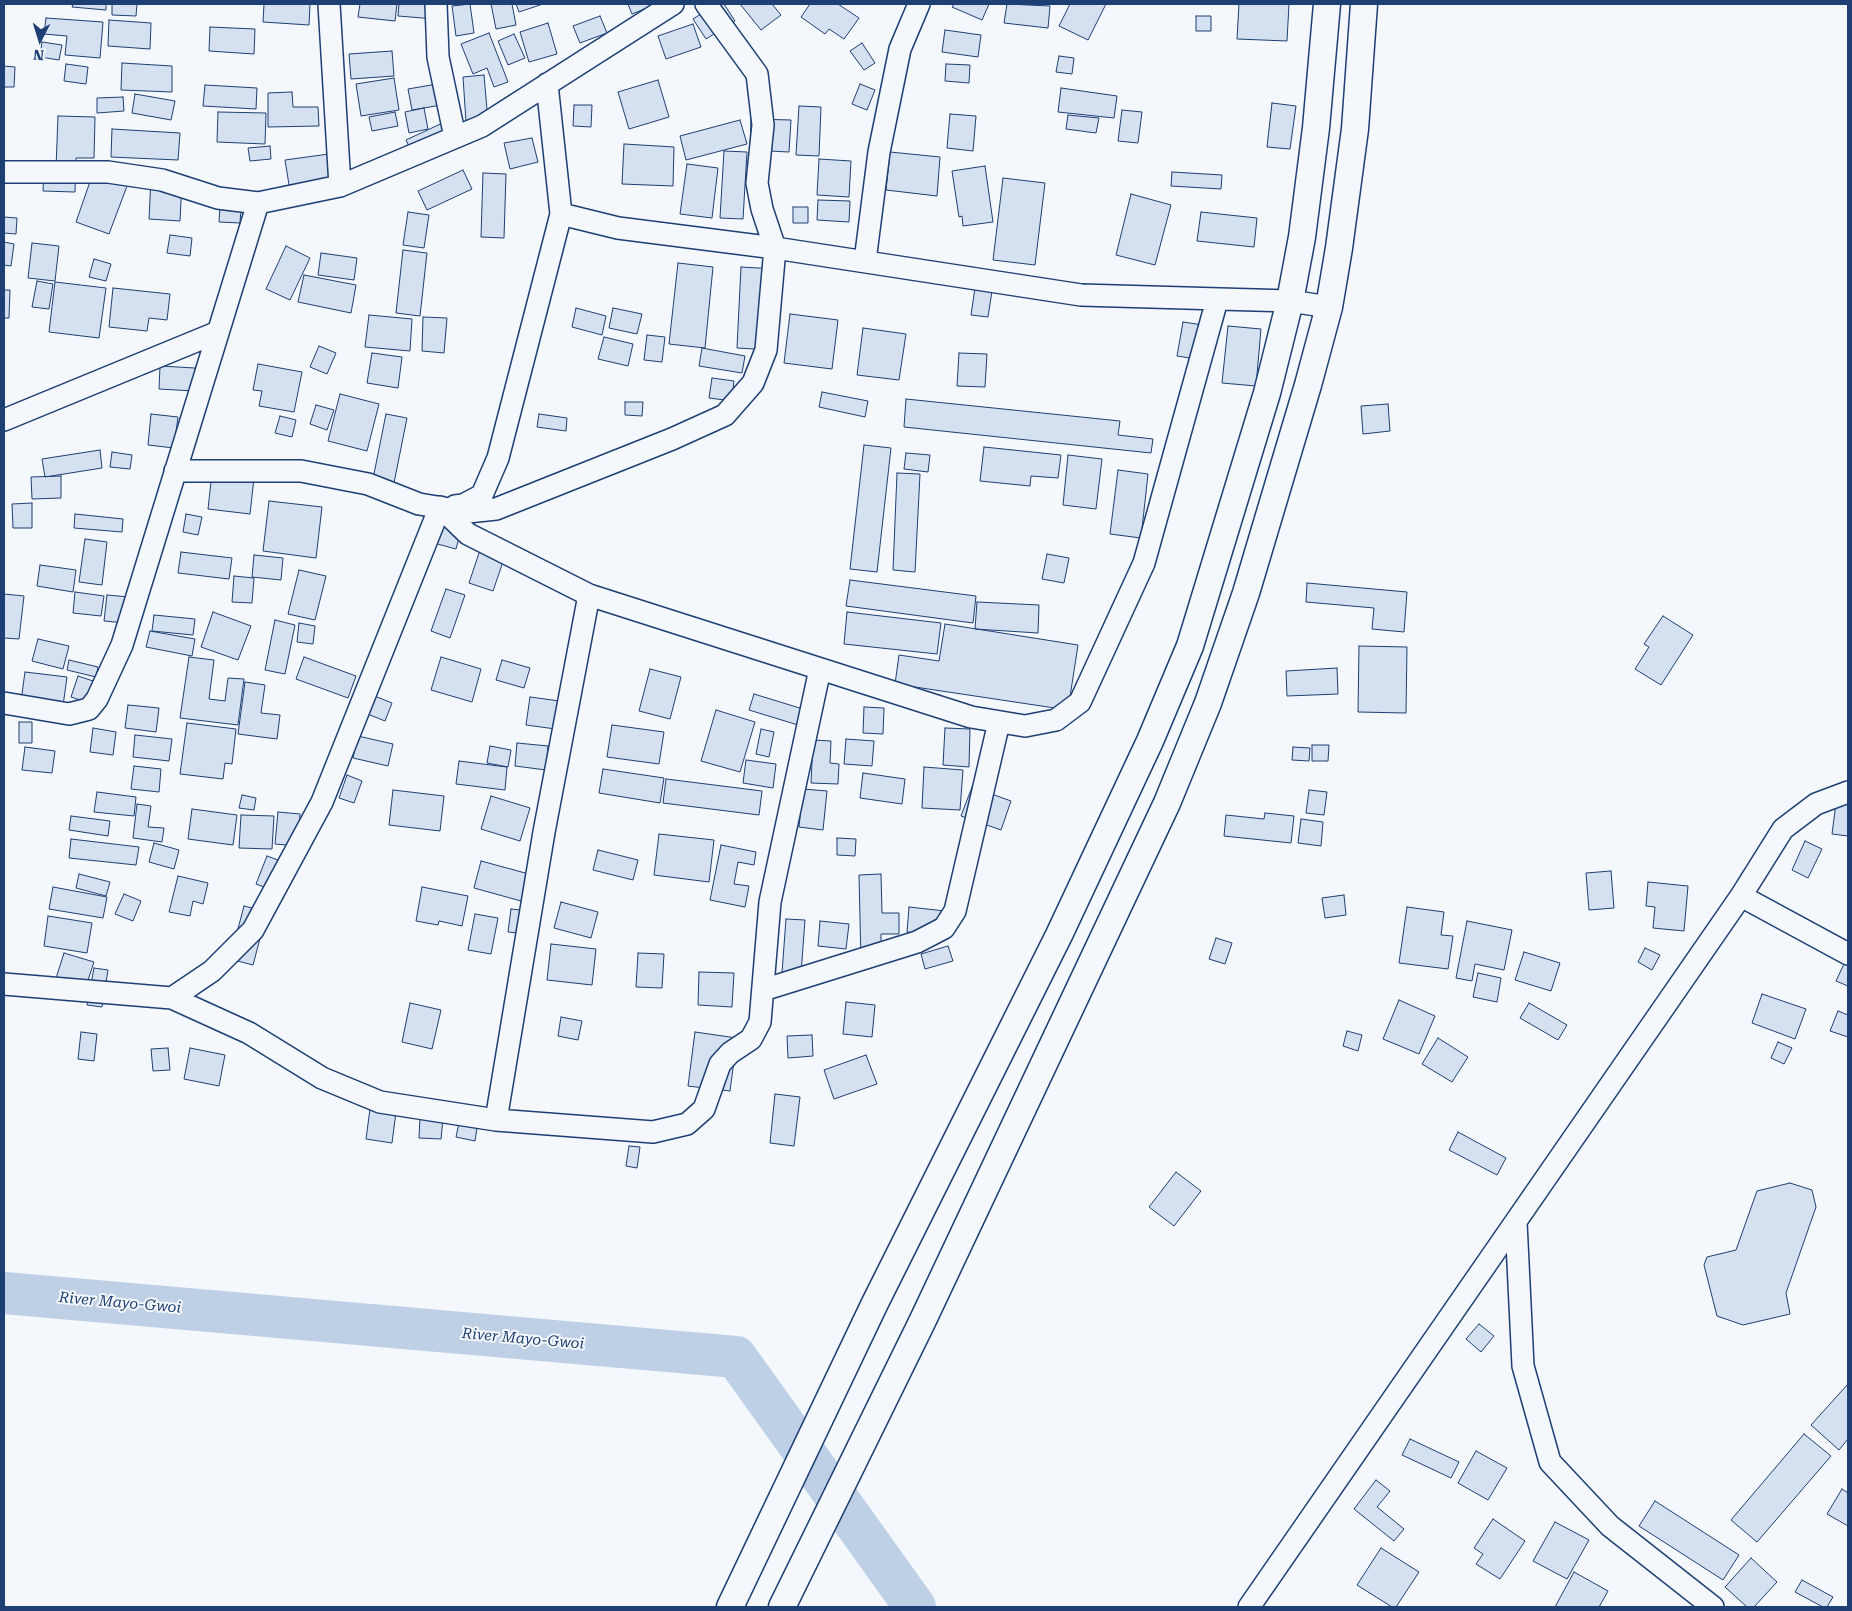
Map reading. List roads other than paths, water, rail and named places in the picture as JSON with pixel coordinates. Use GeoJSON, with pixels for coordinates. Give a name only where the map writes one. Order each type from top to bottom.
{"type":"FeatureCollection","features":[{"type":"Feature","properties":{"kind":"street"},"geometry":{"type":"LineString","coordinates":[[329,4],[340,186]]}},
{"type":"Feature","properties":{"kind":"street"},"geometry":{"type":"LineString","coordinates":[[436,4],[438,57],[455,137]]}},
{"type":"Feature","properties":{"kind":"street"},"geometry":{"type":"LineString","coordinates":[[4,172],[108,172],[162,180],[218,198],[258,203],[340,186],[482,126],[673,4]]}},
{"type":"Feature","properties":{"kind":"street"},"geometry":{"type":"LineString","coordinates":[[175,471],[301,471],[368,484],[419,504],[468,512],[496,510],[672,439],[725,415],[753,383],[766,350],[775,248],[762,209],[757,183],[763,125],[757,74],[706,4]]}},
{"type":"Feature","properties":{"kind":"street"},"geometry":{"type":"LineString","coordinates":[[865,261],[879,152],[898,58],[919,4]]}},
{"type":"Feature","properties":{"kind":"street"},"geometry":{"type":"LineString","coordinates":[[730,1607],[875,1303],[1059,935],[1150,741],[1190,646],[1267,392],[1290,301],[1302,237],[1316,128],[1327,4]]}},
{"type":"Feature","properties":{"kind":"street"},"geometry":{"type":"LineString","coordinates":[[782,1607],[828,1517],[922,1322],[1168,803],[1208,703],[1246,592],[1308,385],[1329,306],[1355,129],[1364,4]]}},
{"type":"Feature","properties":{"kind":"street"},"geometry":{"type":"LineString","coordinates":[[440,507],[463,505],[482,496],[498,458],[561,214],[547,84]]}},
{"type":"Feature","properties":{"kind":"street"},"geometry":{"type":"LineString","coordinates":[[4,703],[69,714],[89,709],[97,699],[122,645],[258,203]]}},
{"type":"Feature","properties":{"kind":"street"},"geometry":{"type":"LineString","coordinates":[[561,214],[618,228],[865,261],[1081,295],[1290,301],[1329,306]]}},
{"type":"Feature","properties":{"kind":"street"},"geometry":{"type":"LineString","coordinates":[[440,507],[468,534],[589,595],[971,718],[1025,726],[1056,720],[1080,702],[1144,563],[1217,300]]}},
{"type":"Feature","properties":{"kind":"street"},"geometry":{"type":"LineString","coordinates":[[4,420],[218,332]]}},
{"type":"Feature","properties":{"kind":"street"},"geometry":{"type":"LineString","coordinates":[[172,998],[212,971],[253,930],[322,802],[440,507]]}},
{"type":"Feature","properties":{"kind":"street"},"geometry":{"type":"LineString","coordinates":[[496,1120],[544,832],[589,595]]}},
{"type":"Feature","properties":{"kind":"street"},"geometry":{"type":"LineString","coordinates":[[4,984],[172,998],[248,1032],[322,1078],[380,1102],[496,1120],[653,1132],[686,1124],[704,1109],[720,1064],[730,1053],[751,1039],[760,1022],[770,902],[820,669]]}},
{"type":"Feature","properties":{"kind":"street"},"geometry":{"type":"LineString","coordinates":[[763,990],[918,942],[944,928],[955,911],[999,722]]}},
{"type":"Feature","properties":{"kind":"street"},"geometry":{"type":"LineString","coordinates":[[1250,1607],[1741,896],[1783,829],[1816,804],[1848,792]]}},
{"type":"Feature","properties":{"kind":"street"},"geometry":{"type":"LineString","coordinates":[[1741,896],[1848,954]]}},
{"type":"Feature","properties":{"kind":"street"},"geometry":{"type":"LineString","coordinates":[[1516,1222],[1523,1366],[1550,1462],[1610,1526],[1713,1607]]}},
{"type":"Feature","properties":{"kind":"waterway","name":"River Mayo-Gwoi"},"geometry":{"type":"LineString","coordinates":[[4,1293],[736,1357],[915,1607]]}}]}
